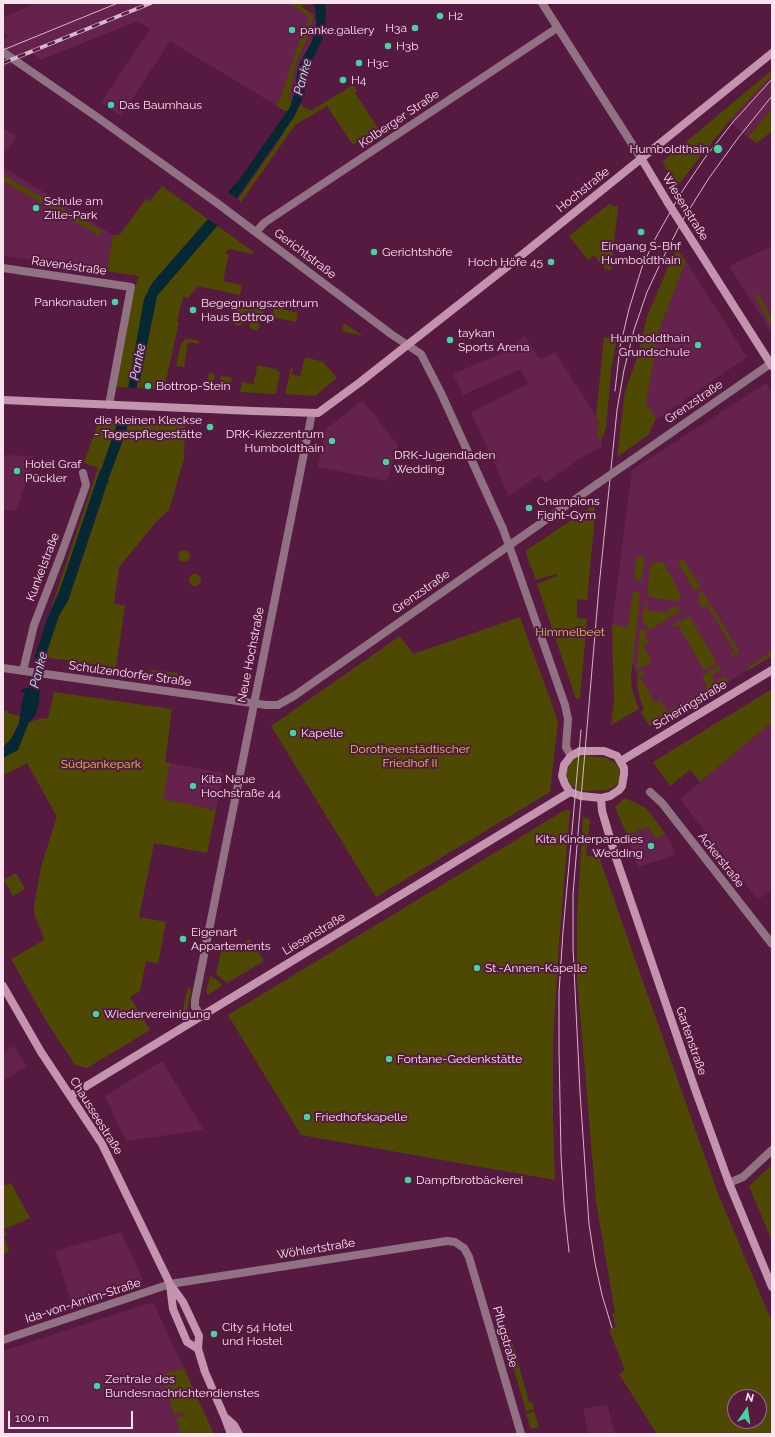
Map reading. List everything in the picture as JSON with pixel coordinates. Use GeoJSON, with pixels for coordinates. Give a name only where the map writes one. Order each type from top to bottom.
{"type":"FeatureCollection","features":[{"type":"Feature","properties":{"kind":"street","name":"Wiesenstraße"},"geometry":{"type":"LineString","coordinates":[[542,3],[771,365]]}},
{"type":"Feature","properties":{"kind":"street","name":"Kolberger Straße"},"geometry":{"type":"LineString","coordinates":[[256,232],[264,223],[557,28]]}},
{"type":"Feature","properties":{"kind":"street","name":"Gerichtstraße"},"geometry":{"type":"LineString","coordinates":[[3,52],[230,212],[391,334],[418,351],[424,360],[453,420],[509,545]]}},
{"type":"Feature","properties":{"kind":"street","name":"Hochstraße"},"geometry":{"type":"LineString","coordinates":[[408,345],[772,53]]}},
{"type":"Feature","properties":{"kind":"street","name":"Ravenéstraße"},"geometry":{"type":"LineString","coordinates":[[3,268],[132,287],[109,405]]}},
{"type":"Feature","properties":{"kind":"street"},"geometry":{"type":"LineString","coordinates":[[3,400],[318,413],[408,345]]}},
{"type":"Feature","properties":{"kind":"street","name":"Grenzstraße"},"geometry":{"type":"LineString","coordinates":[[254,703],[266,705],[278,704],[294,696],[509,545],[771,365]]}},
{"type":"Feature","properties":{"kind":"street","name":"Neue Hochstraße"},"geometry":{"type":"LineString","coordinates":[[202,1017],[195,1007],[195,1000],[312,413]]}},
{"type":"Feature","properties":{"kind":"street","name":"Kunkelstraße"},"geometry":{"type":"LineString","coordinates":[[26,672],[34,624],[86,485],[83,473]]}},
{"type":"Feature","properties":{"kind":"street"},"geometry":{"type":"LineString","coordinates":[[509,545],[565,705],[568,719],[566,747],[571,756]]}},
{"type":"Feature","properties":{"kind":"street","name":"Schulzendorfer Straße"},"geometry":{"type":"LineString","coordinates":[[3,668],[254,703]]}},
{"type":"Feature","properties":{"kind":"street","name":"Scheringstraße"},"geometry":{"type":"LineString","coordinates":[[621,761],[772,670]]}},
{"type":"Feature","properties":{"kind":"street"},"geometry":{"type":"LineString","coordinates":[[580,751],[604,752],[617,756],[621,761],[624,768],[622,786],[610,796],[591,798],[570,792],[562,776],[564,765],[571,756],[580,751]]}},
{"type":"Feature","properties":{"kind":"street","name":"Liesenstraße"},"geometry":{"type":"LineString","coordinates":[[70,1096],[570,792]]}},
{"type":"Feature","properties":{"kind":"street","name":"Ackerstraße"},"geometry":{"type":"LineString","coordinates":[[650,792],[662,803],[772,944]]}},
{"type":"Feature","properties":{"kind":"street","name":"Gartenstraße"},"geometry":{"type":"LineString","coordinates":[[601,798],[602,811],[620,871],[695,1089],[729,1183],[772,1287]]}},
{"type":"Feature","properties":{"kind":"street","name":"Chausseestraße"},"geometry":{"type":"LineString","coordinates":[[3,986],[41,1052],[102,1144],[170,1284],[185,1305],[199,1336],[198,1349],[208,1380],[231,1434]]}},
{"type":"Feature","properties":{"kind":"street"},"geometry":{"type":"LineString","coordinates":[[729,1183],[743,1177],[772,1150]]}},
{"type":"Feature","properties":{"kind":"street","name":"Wöhlertstraße"},"geometry":{"type":"LineString","coordinates":[[170,1284],[447,1241],[455,1242],[464,1248]]}},
{"type":"Feature","properties":{"kind":"street","name":"Pflugstraße"},"geometry":{"type":"LineString","coordinates":[[464,1248],[469,1257],[521,1434]]}},
{"type":"Feature","properties":{"kind":"street","name":"Chausseestraße"},"geometry":{"type":"LineString","coordinates":[[170,1284],[173,1309],[188,1342],[198,1349]]}},
{"type":"Feature","properties":{"kind":"street","name":"Ida-von-Arnim-Straße"},"geometry":{"type":"LineString","coordinates":[[3,1340],[170,1284]]}},
{"type":"Feature","properties":{"kind":"street","name":"Chausseestraße"},"geometry":{"type":"LineString","coordinates":[[225,1418],[234,1425],[239,1434]]}},
{"type":"Feature","properties":{"kind":"shaded area"},"geometry":{"type":"Polygon","coordinates":[[[36,3],[288,3],[319,22],[312,41],[300,63],[292,104],[287,112],[170,41],[121,116],[101,102],[150,29],[137,21],[41,60],[33,54],[3,68],[3,40],[9,37],[3,33],[3,18],[36,3]]]}},
{"type":"Feature","properties":{"kind":"shaded area"},"geometry":{"type":"Polygon","coordinates":[[[772,75],[772,108],[748,137],[729,121],[772,75]]]}},
{"type":"Feature","properties":{"kind":"shaded area"},"geometry":{"type":"Polygon","coordinates":[[[3,128],[17,137],[3,155],[3,128]]]}},
{"type":"Feature","properties":{"kind":"shaded area","name":"Schule am Zille-Park"},"geometry":{"type":"Polygon","coordinates":[[[3,167],[113,235],[107,271],[3,256],[3,167]]]}},
{"type":"Feature","properties":{"kind":"shaded area"},"geometry":{"type":"Polygon","coordinates":[[[772,246],[772,334],[729,266],[772,246]]]}},
{"type":"Feature","properties":{"kind":"shaded area","name":"Humboldthain Grundschule"},"geometry":{"type":"Polygon","coordinates":[[[686,261],[747,357],[656,420],[646,404],[653,357],[658,333],[686,261]]]}},
{"type":"Feature","properties":{"kind":"shaded area"},"geometry":{"type":"Polygon","coordinates":[[[525,336],[540,360],[555,352],[599,421],[597,437],[602,438],[602,447],[582,457],[545,483],[539,475],[509,496],[471,412],[528,384],[521,369],[463,395],[453,374],[498,355],[525,336]]]}},
{"type":"Feature","properties":{"kind":"shaded area"},"geometry":{"type":"Polygon","coordinates":[[[766,383],[772,391],[772,655],[663,722],[612,625],[632,470],[766,383]]]}},
{"type":"Feature","properties":{"kind":"shaded area"},"geometry":{"type":"Polygon","coordinates":[[[362,400],[398,445],[387,481],[318,467],[325,430],[362,400]]]}},
{"type":"Feature","properties":{"kind":"shaded area","name":"Hotel Graf Pückler"},"geometry":{"type":"Polygon","coordinates":[[[3,455],[35,456],[15,511],[3,510],[3,455]]]}},
{"type":"Feature","properties":{"kind":"shaded area"},"geometry":{"type":"Polygon","coordinates":[[[772,722],[772,889],[758,900],[680,799],[772,722]]]}},
{"type":"Feature","properties":{"kind":"shaded area","name":"Kita Neue Hochstraße 44"},"geometry":{"type":"Polygon","coordinates":[[[170,763],[223,773],[216,810],[162,799],[170,763]]]}},
{"type":"Feature","properties":{"kind":"shaded area","name":"Kita Kinderparadies Wedding"},"geometry":{"type":"Polygon","coordinates":[[[648,827],[656,839],[665,833],[670,840],[675,855],[638,867],[627,835],[648,827]]]}},
{"type":"Feature","properties":{"kind":"shaded area"},"geometry":{"type":"Polygon","coordinates":[[[14,1046],[27,1066],[3,1081],[3,1053],[14,1046]]]}},
{"type":"Feature","properties":{"kind":"shaded area"},"geometry":{"type":"Polygon","coordinates":[[[162,1061],[204,1130],[126,1141],[105,1096],[162,1061]]]}},
{"type":"Feature","properties":{"kind":"shaded area"},"geometry":{"type":"Polygon","coordinates":[[[121,1232],[143,1280],[72,1304],[55,1251],[121,1232]]]}},
{"type":"Feature","properties":{"kind":"shaded area","name":"Zentrale des Bundesnachrichtendienstes"},"geometry":{"type":"Polygon","coordinates":[[[153,1302],[214,1434],[3,1434],[3,1351],[153,1302]]]}},
{"type":"Feature","properties":{"kind":"shaded area"},"geometry":{"type":"Polygon","coordinates":[[[604,1405],[608,1407],[615,1434],[588,1434],[583,1409],[604,1405]]]}},
{"type":"Feature","properties":{"kind":"green space"},"geometry":{"type":"Polygon","coordinates":[[[288,3],[315,4],[300,6],[314,15],[306,41],[296,62],[289,101],[299,108],[301,104],[306,109],[312,110],[353,85],[357,91],[355,93],[378,128],[353,145],[327,106],[295,125],[241,202],[238,199],[297,112],[293,109],[291,114],[276,106],[280,99],[295,53],[310,17],[288,3]]]}},
{"type":"Feature","properties":{"kind":"green space"},"geometry":{"type":"Polygon","coordinates":[[[772,70],[772,75],[729,121],[677,186],[662,162],[772,70]]]}},
{"type":"Feature","properties":{"kind":"green space"},"geometry":{"type":"Polygon","coordinates":[[[772,108],[772,131],[757,143],[748,137],[772,108]]]}},
{"type":"Feature","properties":{"kind":"green space"},"geometry":{"type":"Polygon","coordinates":[[[3,175],[102,231],[100,236],[3,181],[3,175]]]}},
{"type":"Feature","properties":{"kind":"green space"},"geometry":{"type":"Polygon","coordinates":[[[162,186],[254,252],[253,254],[229,249],[225,253],[229,254],[223,281],[242,285],[240,295],[198,286],[188,298],[183,297],[164,389],[116,387],[135,287],[139,276],[107,271],[113,235],[118,235],[121,233],[146,199],[150,201],[162,186]]]}},
{"type":"Feature","properties":{"kind":"green space"},"geometry":{"type":"Polygon","coordinates":[[[609,204],[618,207],[611,270],[605,269],[594,255],[588,260],[569,236],[609,204]]]}},
{"type":"Feature","properties":{"kind":"green space"},"geometry":{"type":"Polygon","coordinates":[[[677,250],[686,261],[658,333],[646,404],[656,419],[648,435],[617,457],[625,391],[637,358],[647,317],[677,250]]]}},
{"type":"Feature","properties":{"kind":"green space"},"geometry":{"type":"Polygon","coordinates":[[[759,294],[772,320],[772,328],[755,296],[759,294]]]}},
{"type":"Feature","properties":{"kind":"green space"},"geometry":{"type":"Polygon","coordinates":[[[236,304],[243,304],[246,309],[253,310],[258,307],[263,310],[263,316],[257,321],[260,326],[257,330],[253,330],[249,327],[250,323],[255,318],[252,313],[246,311],[241,315],[243,321],[241,325],[237,326],[234,324],[233,319],[237,315],[234,312],[234,308],[236,304]]]}},
{"type":"Feature","properties":{"kind":"green space"},"geometry":{"type":"Polygon","coordinates":[[[274,307],[298,313],[296,322],[272,317],[274,307]]]}},
{"type":"Feature","properties":{"kind":"green space"},"geometry":{"type":"Polygon","coordinates":[[[344,323],[363,336],[342,331],[344,323]]]}},
{"type":"Feature","properties":{"kind":"green space"},"geometry":{"type":"Polygon","coordinates":[[[604,337],[617,339],[611,370],[606,428],[602,438],[597,437],[599,421],[596,417],[604,337]]]}},
{"type":"Feature","properties":{"kind":"green space"},"geometry":{"type":"Polygon","coordinates":[[[188,338],[199,341],[198,344],[188,342],[184,367],[176,366],[181,344],[188,338]]]}},
{"type":"Feature","properties":{"kind":"green space"},"geometry":{"type":"Polygon","coordinates":[[[305,357],[323,362],[337,378],[315,396],[285,394],[291,368],[293,368],[291,374],[300,376],[305,357]]]}},
{"type":"Feature","properties":{"kind":"green space"},"geometry":{"type":"Polygon","coordinates":[[[257,365],[276,369],[280,373],[276,394],[240,392],[242,382],[253,384],[257,365]]]}},
{"type":"Feature","properties":{"kind":"green space"},"geometry":{"type":"Polygon","coordinates":[[[209,373],[215,374],[211,391],[205,391],[209,373]]]}},
{"type":"Feature","properties":{"kind":"green space"},"geometry":{"type":"Polygon","coordinates":[[[221,375],[232,378],[229,392],[218,392],[221,375]]]}},
{"type":"Feature","properties":{"kind":"green space"},"geometry":{"type":"Polygon","coordinates":[[[99,420],[185,423],[184,459],[169,510],[157,521],[119,567],[114,604],[125,605],[116,667],[35,656],[98,468],[84,463],[99,420]]]}},
{"type":"Feature","properties":{"kind":"green space","name":"Himmelbeet"},"geometry":{"type":"Polygon","coordinates":[[[595,504],[587,600],[577,599],[577,618],[587,619],[580,698],[576,699],[537,584],[557,576],[556,574],[536,580],[526,554],[527,550],[595,504]]]}},
{"type":"Feature","properties":{"kind":"green space"},"geometry":{"type":"Polygon","coordinates":[[[184,550],[188,552],[190,556],[188,560],[184,562],[180,560],[178,556],[180,552],[184,550]]]}},
{"type":"Feature","properties":{"kind":"green space"},"geometry":{"type":"Polygon","coordinates":[[[637,556],[643,557],[645,560],[641,580],[634,579],[637,556]]]}},
{"type":"Feature","properties":{"kind":"green space"},"geometry":{"type":"Polygon","coordinates":[[[683,559],[701,588],[695,591],[678,563],[683,559]]]}},
{"type":"Feature","properties":{"kind":"green space"},"geometry":{"type":"Polygon","coordinates":[[[655,562],[662,562],[665,565],[681,595],[679,601],[652,598],[648,595],[647,592],[650,569],[651,565],[655,562]]]}},
{"type":"Feature","properties":{"kind":"green space"},"geometry":{"type":"Polygon","coordinates":[[[195,574],[199,576],[201,580],[199,584],[195,586],[191,584],[189,580],[191,576],[195,574]]]}},
{"type":"Feature","properties":{"kind":"green space"},"geometry":{"type":"Polygon","coordinates":[[[633,591],[639,593],[640,595],[631,677],[632,689],[639,709],[611,725],[614,702],[612,625],[628,627],[633,591]]]}},
{"type":"Feature","properties":{"kind":"green space"},"geometry":{"type":"Polygon","coordinates":[[[703,592],[740,652],[732,657],[730,655],[735,652],[707,605],[702,608],[699,600],[699,594],[703,592]]]}},
{"type":"Feature","properties":{"kind":"green space"},"geometry":{"type":"Polygon","coordinates":[[[647,603],[649,604],[646,606],[646,610],[665,613],[672,607],[678,607],[680,611],[650,630],[642,622],[644,606],[647,603]]]}},
{"type":"Feature","properties":{"kind":"green space"},"geometry":{"type":"Polygon","coordinates":[[[689,616],[717,663],[704,670],[678,625],[674,627],[672,625],[689,616]]]}},
{"type":"Feature","properties":{"kind":"green space","name":"Dorotheenstädtischer Friedhof II"},"geometry":{"type":"Polygon","coordinates":[[[520,617],[558,721],[550,792],[376,897],[271,726],[400,636],[413,654],[520,617]]]}},
{"type":"Feature","properties":{"kind":"green space"},"geometry":{"type":"Polygon","coordinates":[[[642,628],[647,632],[644,634],[649,642],[643,645],[652,662],[638,669],[636,674],[640,629],[642,628]]]}},
{"type":"Feature","properties":{"kind":"green space"},"geometry":{"type":"Polygon","coordinates":[[[772,651],[772,656],[747,671],[746,669],[772,651]]]}},
{"type":"Feature","properties":{"kind":"green space"},"geometry":{"type":"Polygon","coordinates":[[[719,665],[721,669],[711,676],[715,682],[725,676],[729,682],[705,696],[703,693],[707,686],[702,676],[719,665]]]}},
{"type":"Feature","properties":{"kind":"green space"},"geometry":{"type":"Polygon","coordinates":[[[151,670],[178,673],[177,676],[151,672],[151,670]]]}},
{"type":"Feature","properties":{"kind":"green space"},"geometry":{"type":"Polygon","coordinates":[[[642,670],[645,674],[640,677],[655,703],[660,700],[667,712],[694,697],[696,701],[671,717],[649,726],[641,712],[644,708],[640,699],[637,685],[638,674],[642,670]]]}},
{"type":"Feature","properties":{"kind":"green space"},"geometry":{"type":"Polygon","coordinates":[[[772,689],[772,722],[700,782],[690,770],[670,786],[653,762],[772,689]]]}},
{"type":"Feature","properties":{"kind":"green space","name":"Südpankepark"},"geometry":{"type":"Polygon","coordinates":[[[54,692],[172,709],[165,762],[170,763],[163,799],[216,810],[207,853],[154,843],[139,917],[166,922],[158,964],[146,961],[140,991],[130,997],[150,1030],[87,1068],[75,1065],[45,1019],[11,959],[44,940],[35,917],[34,906],[41,867],[56,815],[27,763],[4,775],[3,758],[18,749],[29,722],[43,718],[48,719],[54,692]]]}},
{"type":"Feature","properties":{"kind":"green space"},"geometry":{"type":"Polygon","coordinates":[[[3,710],[8,711],[7,713],[20,716],[20,720],[11,739],[3,747],[3,710]]]}},
{"type":"Feature","properties":{"kind":"green space"},"geometry":{"type":"Polygon","coordinates":[[[583,755],[606,758],[619,767],[619,781],[614,787],[607,790],[582,791],[571,785],[566,774],[569,764],[573,759],[583,755]]]}},
{"type":"Feature","properties":{"kind":"green space"},"geometry":{"type":"Polygon","coordinates":[[[625,798],[646,808],[665,833],[656,839],[648,827],[627,835],[615,807],[625,798]]]}},
{"type":"Feature","properties":{"kind":"green space"},"geometry":{"type":"Polygon","coordinates":[[[565,810],[570,810],[553,1039],[553,1125],[555,1180],[301,1135],[228,1015],[565,810]]]}},
{"type":"Feature","properties":{"kind":"green space"},"geometry":{"type":"Polygon","coordinates":[[[583,817],[590,819],[586,856],[599,857],[717,1191],[772,1322],[772,1434],[657,1434],[619,1374],[625,1370],[609,1330],[616,1327],[612,1313],[615,1313],[596,1201],[577,978],[577,915],[583,817]]]}},
{"type":"Feature","properties":{"kind":"green space"},"geometry":{"type":"Polygon","coordinates":[[[16,873],[25,889],[13,896],[4,880],[16,873]]]}},
{"type":"Feature","properties":{"kind":"green space"},"geometry":{"type":"Polygon","coordinates":[[[250,939],[264,961],[227,983],[216,974],[223,942],[238,947],[250,939]]]}},
{"type":"Feature","properties":{"kind":"green space"},"geometry":{"type":"Polygon","coordinates":[[[210,976],[223,985],[208,995],[206,992],[210,976]]]}},
{"type":"Feature","properties":{"kind":"green space"},"geometry":{"type":"Polygon","coordinates":[[[188,988],[190,988],[191,991],[187,1010],[184,1012],[183,1009],[188,988]]]}},
{"type":"Feature","properties":{"kind":"green space"},"geometry":{"type":"Polygon","coordinates":[[[772,1165],[772,1241],[749,1186],[772,1165]]]}},
{"type":"Feature","properties":{"kind":"green space"},"geometry":{"type":"Polygon","coordinates":[[[11,1183],[30,1218],[4,1229],[7,1236],[4,1237],[9,1251],[3,1255],[3,1186],[11,1183]]]}},
{"type":"Feature","properties":{"kind":"green space"},"geometry":{"type":"Polygon","coordinates":[[[512,1341],[529,1402],[532,1402],[534,1409],[526,1411],[506,1343],[512,1341]]]}},
{"type":"Feature","properties":{"kind":"green space"},"geometry":{"type":"Polygon","coordinates":[[[184,1368],[214,1434],[181,1434],[176,1419],[184,1415],[183,1412],[174,1415],[162,1375],[184,1368]]]}},
{"type":"Feature","properties":{"kind":"green space"},"geometry":{"type":"Polygon","coordinates":[[[534,1411],[539,1427],[531,1429],[526,1414],[534,1411]]]}},
{"type":"Feature","properties":{"kind":"water","name":"Panke"},"geometry":{"type":"Polygon","coordinates":[[[314,3],[325,3],[325,31],[309,67],[304,95],[294,117],[218,225],[157,296],[140,380],[138,381],[126,432],[108,480],[109,481],[68,601],[59,616],[45,658],[39,703],[36,714],[28,724],[18,750],[3,758],[3,747],[11,739],[19,724],[22,700],[25,694],[21,692],[24,688],[29,688],[34,659],[44,628],[60,589],[118,421],[128,388],[144,299],[152,283],[208,219],[239,180],[290,107],[295,92],[297,73],[300,63],[312,41],[316,25],[314,3]]]}},
{"type":"Feature","properties":{"kind":"pier"},"geometry":{"type":"Polygon","coordinates":[[[226,191],[239,200],[219,227],[207,218],[226,191]]]}},
{"type":"Feature","properties":{"kind":"pier"},"geometry":{"type":"Polygon","coordinates":[[[125,387],[139,388],[132,420],[118,419],[125,387]]]}},
{"type":"Feature","properties":{"kind":"pier"},"geometry":{"type":"Polygon","coordinates":[[[32,658],[46,660],[42,687],[28,685],[32,658]]]}},
{"type":"Feature","properties":{"kind":"tram line"},"geometry":{"type":"LineString","coordinates":[[3,50],[118,3]]}},
{"type":"Feature","properties":{"kind":"tram line"},"geometry":{"type":"LineString","coordinates":[[615,391],[620,347],[629,309],[642,267],[655,239],[681,193],[704,159],[733,122],[772,79]]}},
{"type":"Feature","properties":{"kind":"tram line"},"geometry":{"type":"LineString","coordinates":[[612,1328],[602,1295],[589,1224],[580,1092],[573,948],[573,894],[599,587],[617,410],[624,370],[634,330],[647,292],[662,260],[682,221],[709,178],[738,138],[772,96]]}},
{"type":"Feature","properties":{"kind":"tram line"},"geometry":{"type":"LineString","coordinates":[[569,1252],[561,1155],[559,992],[581,730]]}},
{"type":"Feature","properties":{"kind":"railway"},"geometry":{"type":"LineString","coordinates":[[3,63],[151,3]]}},
{"type":"Feature","properties":{"kind":"place","name":"H2"},"geometry":{"type":"Point","coordinates":[440,16]}},
{"type":"Feature","properties":{"kind":"place","name":"H3a"},"geometry":{"type":"Point","coordinates":[415,28]}},
{"type":"Feature","properties":{"kind":"place","name":"panke.gallery"},"geometry":{"type":"Point","coordinates":[292,30]}},
{"type":"Feature","properties":{"kind":"place","name":"H3b"},"geometry":{"type":"Point","coordinates":[388,46]}},
{"type":"Feature","properties":{"kind":"place","name":"H3c"},"geometry":{"type":"Point","coordinates":[359,63]}},
{"type":"Feature","properties":{"kind":"place","name":"H4"},"geometry":{"type":"Point","coordinates":[343,80]}},
{"type":"Feature","properties":{"kind":"place","name":"Das Baumhaus"},"geometry":{"type":"Point","coordinates":[111,105]}},
{"type":"Feature","properties":{"kind":"place","name":"Humboldthain"},"geometry":{"type":"Point","coordinates":[718,149]}},
{"type":"Feature","properties":{"kind":"place","name":"Schule am Zille-Park"},"geometry":{"type":"Point","coordinates":[36,208]}},
{"type":"Feature","properties":{"kind":"place","name":"Eingang S-Bhf Humboldthain"},"geometry":{"type":"Point","coordinates":[641,232]}},
{"type":"Feature","properties":{"kind":"place","name":"Gerichtshöfe"},"geometry":{"type":"Point","coordinates":[374,252]}},
{"type":"Feature","properties":{"kind":"place","name":"Hoch Höfe 45"},"geometry":{"type":"Point","coordinates":[551,262]}},
{"type":"Feature","properties":{"kind":"place","name":"Pankonauten"},"geometry":{"type":"Point","coordinates":[115,302]}},
{"type":"Feature","properties":{"kind":"place","name":"Begegnungszentrum Haus Bottrop"},"geometry":{"type":"Point","coordinates":[193,310]}},
{"type":"Feature","properties":{"kind":"place","name":"taykan Sports Arena"},"geometry":{"type":"Point","coordinates":[450,340]}},
{"type":"Feature","properties":{"kind":"place","name":"Humboldthain Grundschule"},"geometry":{"type":"Point","coordinates":[698,345]}},
{"type":"Feature","properties":{"kind":"place","name":"Bottrop-Stein"},"geometry":{"type":"Point","coordinates":[148,386]}},
{"type":"Feature","properties":{"kind":"place","name":"die kleinen Kleckse - Tagespflegestätte"},"geometry":{"type":"Point","coordinates":[210,427]}},
{"type":"Feature","properties":{"kind":"place","name":"DRK-Kiezzentrum Humboldthain"},"geometry":{"type":"Point","coordinates":[332,441]}},
{"type":"Feature","properties":{"kind":"place","name":"DRK-Jugendladen Wedding"},"geometry":{"type":"Point","coordinates":[386,462]}},
{"type":"Feature","properties":{"kind":"place","name":"Hotel Graf Pückler"},"geometry":{"type":"Point","coordinates":[17,471]}},
{"type":"Feature","properties":{"kind":"place","name":"Champions Fight-Gym"},"geometry":{"type":"Point","coordinates":[529,508]}},
{"type":"Feature","properties":{"kind":"place","name":"Kapelle"},"geometry":{"type":"Point","coordinates":[293,733]}},
{"type":"Feature","properties":{"kind":"place","name":"Kita Neue Hochstraße 44"},"geometry":{"type":"Point","coordinates":[193,786]}},
{"type":"Feature","properties":{"kind":"place","name":"Kita Kinderparadies Wedding"},"geometry":{"type":"Point","coordinates":[651,846]}},
{"type":"Feature","properties":{"kind":"place","name":"Eigenart Appartements"},"geometry":{"type":"Point","coordinates":[183,939]}},
{"type":"Feature","properties":{"kind":"place","name":"St.-Annen-Kapelle"},"geometry":{"type":"Point","coordinates":[477,968]}},
{"type":"Feature","properties":{"kind":"place","name":"Wiedervereinigung"},"geometry":{"type":"Point","coordinates":[96,1014]}},
{"type":"Feature","properties":{"kind":"place","name":"Fontane-Gedenkstätte"},"geometry":{"type":"Point","coordinates":[389,1059]}},
{"type":"Feature","properties":{"kind":"place","name":"Friedhofskapelle"},"geometry":{"type":"Point","coordinates":[307,1117]}},
{"type":"Feature","properties":{"kind":"place","name":"Dampfbrotbäckerei"},"geometry":{"type":"Point","coordinates":[408,1180]}},
{"type":"Feature","properties":{"kind":"place","name":"City 54 Hotel und Hostel"},"geometry":{"type":"Point","coordinates":[214,1334]}},
{"type":"Feature","properties":{"kind":"place","name":"Zentrale des Bundesnachrichtendienstes"},"geometry":{"type":"Point","coordinates":[97,1386]}}]}
